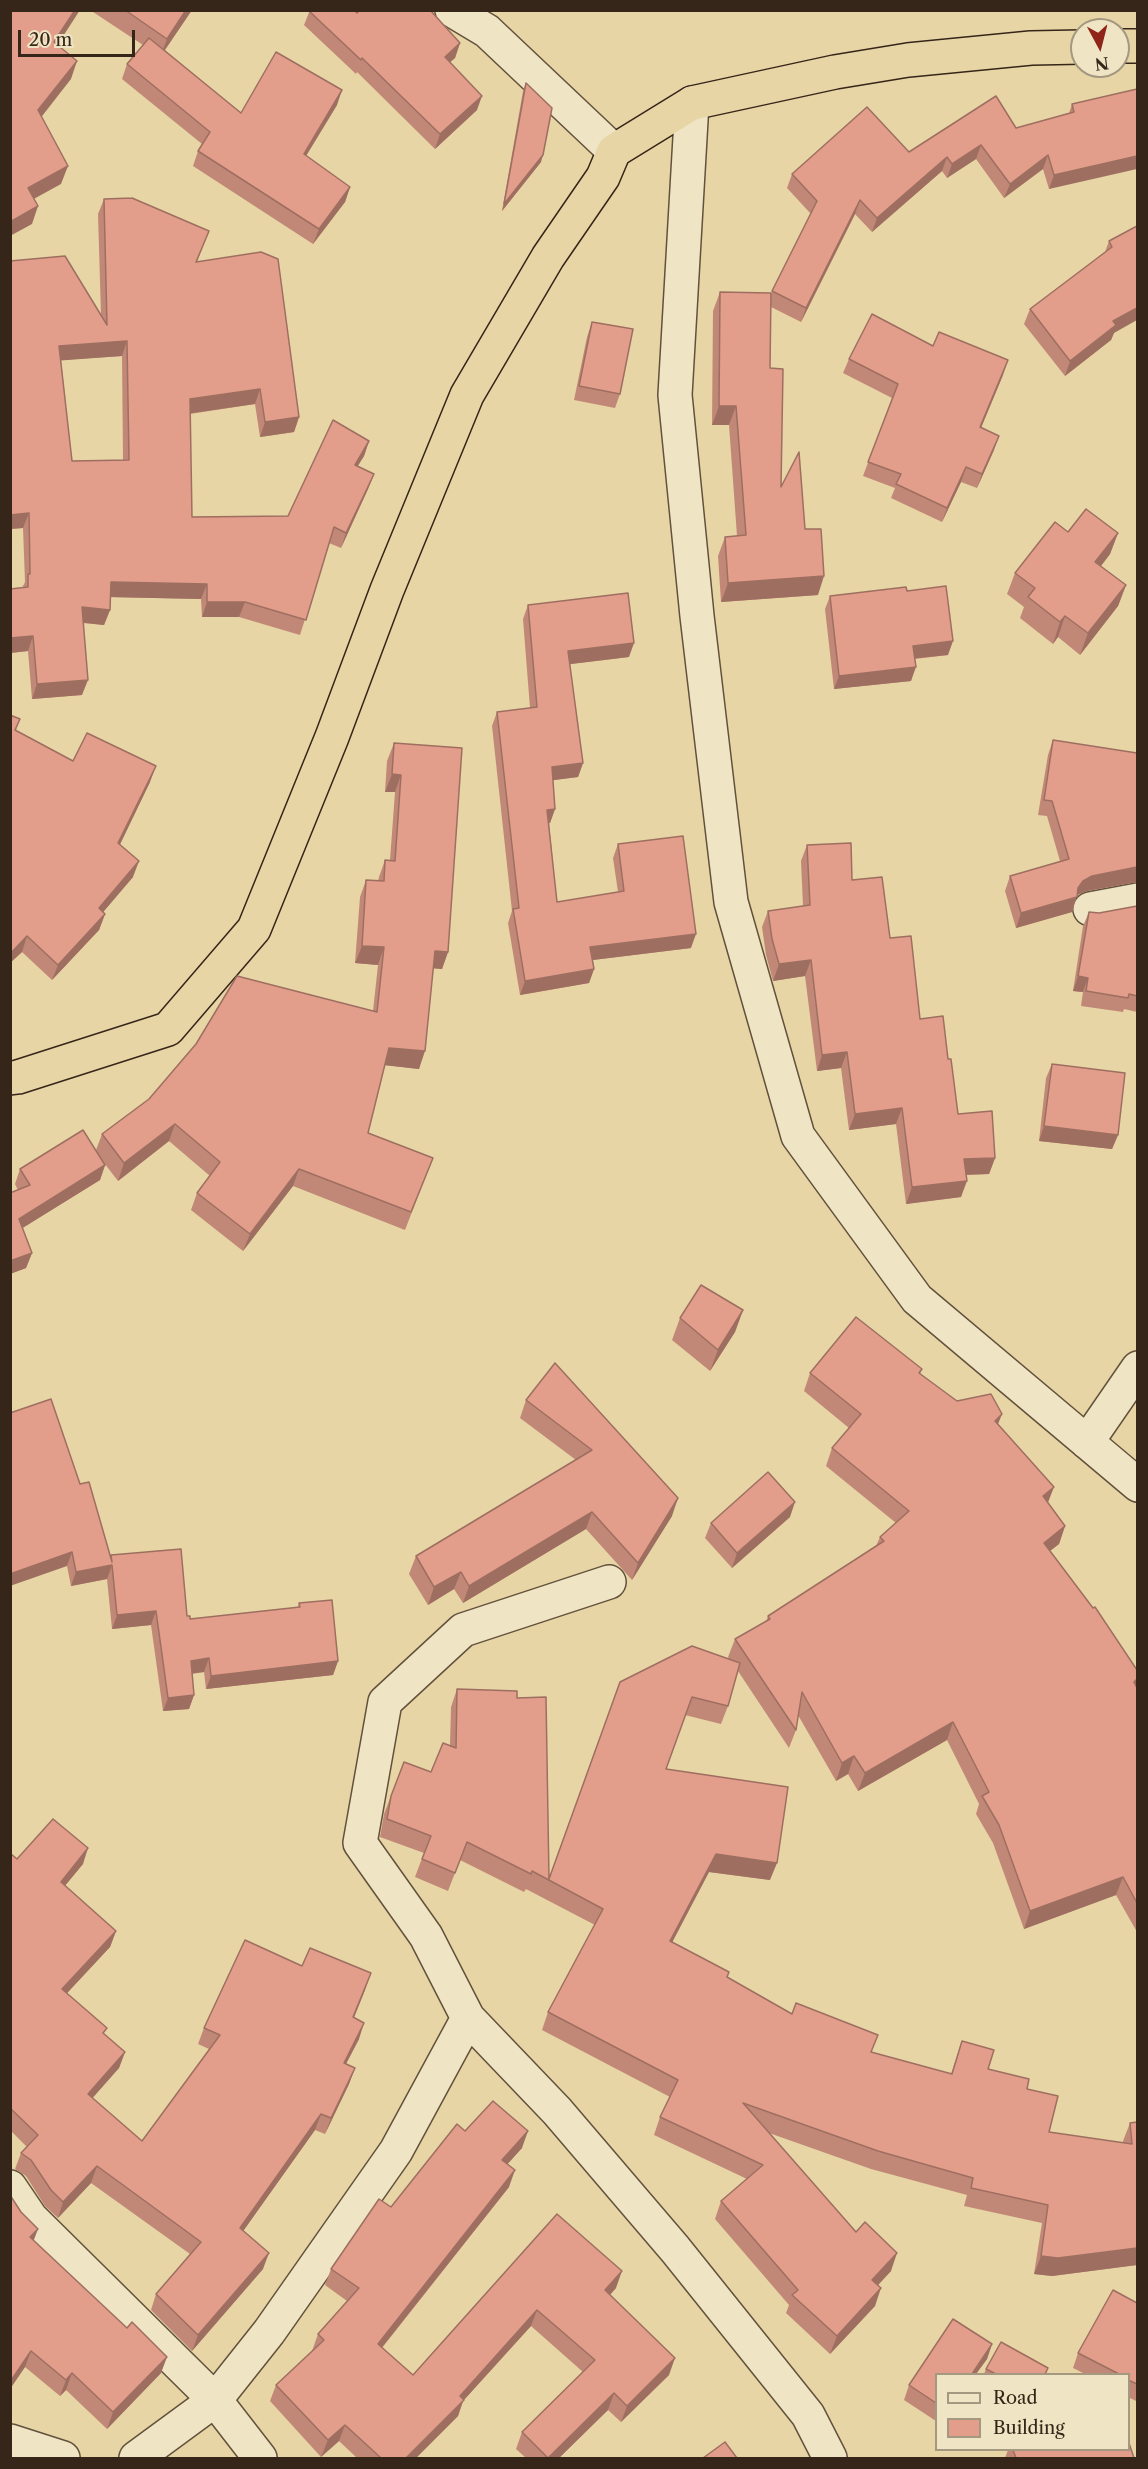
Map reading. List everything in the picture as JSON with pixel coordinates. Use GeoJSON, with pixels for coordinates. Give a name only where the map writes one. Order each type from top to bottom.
{"type":"FeatureCollection","features":[{"type":"Feature","properties":{"kind":"highway"},"geometry":{"type":"LineString","coordinates":[[10,1077],[18,1077],[168,1029],[254,929],[332,737],[387,590],[467,394],[548,256],[603,177],[614,151],[692,103],[835,72],[908,60],[1030,48],[1070,47]]}},
{"type":"Feature","properties":{"kind":"street"},"geometry":{"type":"LineString","coordinates":[[452,10],[488,21],[614,151]]}},
{"type":"Feature","properties":{"kind":"street"},"geometry":{"type":"LineString","coordinates":[[692,103],[675,395],[695,604],[731,902],[798,1136],[917,1299],[1137,1485]]}},
{"type":"Feature","properties":{"kind":"street"},"geometry":{"type":"LineString","coordinates":[[1090,909],[1137,900]]}},
{"type":"Feature","properties":{"kind":"street"},"geometry":{"type":"LineString","coordinates":[[1087,1442],[1137,1368]]}},
{"type":"Feature","properties":{"kind":"street"},"geometry":{"type":"LineString","coordinates":[[609,1582],[463,1630],[385,1702],[360,1843],[426,1936],[468,2018],[557,2110],[675,2249],[808,2415],[830,2458]]}},
{"type":"Feature","properties":{"kind":"street"},"geometry":{"type":"LineString","coordinates":[[136,2458],[215,2400],[270,2332],[396,2151],[468,2018]]}},
{"type":"Feature","properties":{"kind":"street"},"geometry":{"type":"LineString","coordinates":[[10,2187],[21,2213],[215,2400],[260,2458]]}},
{"type":"Feature","properties":{"kind":"street"},"geometry":{"type":"LineString","coordinates":[[10,2441],[63,2458]]}},
{"type":"Feature","properties":{"kind":"building"},"geometry":{"type":"Polygon","coordinates":[[[10,10],[75,10],[54,42],[77,61],[38,110],[68,166],[28,188],[38,206],[10,222],[10,10]]]}},
{"type":"Feature","properties":{"kind":"building"},"geometry":{"type":"Polygon","coordinates":[[[125,10],[186,10],[167,39],[125,10]]]}},
{"type":"Feature","properties":{"kind":"building"},"geometry":{"type":"Polygon","coordinates":[[[354,10],[357,13],[360,10],[430,10],[460,43],[445,57],[482,96],[440,134],[362,58],[361,60],[309,11],[354,10]]]}},
{"type":"Feature","properties":{"kind":"building"},"geometry":{"type":"Polygon","coordinates":[[[149,38],[241,113],[276,52],[342,90],[304,154],[350,187],[319,229],[198,151],[210,132],[127,64],[149,38]]]}},
{"type":"Feature","properties":{"kind":"building"},"geometry":{"type":"Polygon","coordinates":[[[526,83],[552,108],[543,155],[504,204],[526,83]]]}},
{"type":"Feature","properties":{"kind":"building"},"geometry":{"type":"Polygon","coordinates":[[[1137,89],[1137,156],[1054,175],[1048,155],[1010,184],[981,145],[952,164],[947,157],[877,218],[860,200],[806,308],[772,291],[817,201],[792,174],[867,107],[909,152],[996,96],[1016,128],[1074,112],[1072,104],[1137,89]]]}},
{"type":"Feature","properties":{"kind":"building"},"geometry":{"type":"Polygon","coordinates":[[[132,198],[209,231],[196,262],[261,252],[278,259],[299,417],[265,422],[260,389],[190,399],[192,517],[288,516],[333,420],[369,441],[355,465],[374,474],[346,533],[334,527],[306,620],[245,602],[207,602],[207,584],[111,582],[110,610],[82,607],[88,680],[37,684],[33,636],[10,638],[10,589],[28,587],[28,574],[30,574],[29,513],[10,515],[10,261],[65,256],[107,325],[104,199],[132,198]],[[127,341],[59,346],[72,461],[129,460],[127,341]]]}},
{"type":"Feature","properties":{"kind":"building"},"geometry":{"type":"Polygon","coordinates":[[[1137,226],[1137,308],[1113,321],[1116,325],[1070,361],[1030,309],[1112,247],[1109,241],[1137,226]]]}},
{"type":"Feature","properties":{"kind":"building"},"geometry":{"type":"Polygon","coordinates":[[[720,292],[771,293],[770,368],[783,369],[781,487],[799,452],[805,529],[821,529],[824,576],[728,583],[725,537],[746,535],[736,406],[719,406],[720,292]]]}},
{"type":"Feature","properties":{"kind":"building"},"geometry":{"type":"Polygon","coordinates":[[[872,314],[933,346],[939,332],[1008,360],[980,427],[999,436],[982,474],[966,467],[947,508],[896,484],[901,474],[868,462],[898,384],[849,359],[872,314]]]}},
{"type":"Feature","properties":{"kind":"building"},"geometry":{"type":"Polygon","coordinates":[[[592,322],[633,329],[620,394],[579,386],[592,322]]]}},
{"type":"Feature","properties":{"kind":"building"},"geometry":{"type":"Polygon","coordinates":[[[1086,509],[1118,533],[1095,562],[1126,585],[1088,633],[1065,616],[1060,622],[1028,597],[1035,588],[1015,573],[1055,522],[1068,532],[1086,509]]]}},
{"type":"Feature","properties":{"kind":"building"},"geometry":{"type":"Polygon","coordinates":[[[946,586],[953,641],[913,646],[916,667],[839,676],[830,596],[906,587],[907,591],[946,586]]]}},
{"type":"Feature","properties":{"kind":"building"},"geometry":{"type":"Polygon","coordinates":[[[628,593],[634,643],[568,651],[583,763],[552,767],[555,809],[547,810],[557,902],[624,891],[618,844],[683,836],[696,934],[590,947],[594,969],[525,981],[513,909],[519,908],[497,712],[537,707],[528,605],[628,593]]]}},
{"type":"Feature","properties":{"kind":"building"},"geometry":{"type":"Polygon","coordinates":[[[10,715],[20,719],[15,730],[73,761],[87,733],[156,766],[118,843],[139,861],[99,908],[105,914],[58,965],[27,936],[10,954],[10,715]]]}},
{"type":"Feature","properties":{"kind":"building"},"geometry":{"type":"Polygon","coordinates":[[[1053,740],[1137,753],[1137,867],[1092,876],[1083,881],[1078,888],[1077,897],[1021,913],[1010,876],[1069,859],[1052,801],[1044,800],[1053,740]]]}},
{"type":"Feature","properties":{"kind":"building"},"geometry":{"type":"Polygon","coordinates":[[[394,743],[462,748],[448,952],[435,951],[425,1051],[389,1048],[368,1133],[433,1158],[411,1212],[299,1169],[250,1234],[197,1193],[220,1162],[175,1124],[124,1163],[102,1134],[149,1099],[196,1044],[237,976],[377,1012],[384,947],[362,946],[366,880],[384,881],[385,860],[395,861],[401,775],[392,774],[394,743]]]}},
{"type":"Feature","properties":{"kind":"building"},"geometry":{"type":"Polygon","coordinates":[[[851,843],[852,880],[882,877],[890,938],[911,936],[920,1019],[943,1016],[958,1114],[992,1111],[995,1158],[964,1159],[967,1181],[912,1187],[902,1108],[855,1114],[847,1052],[822,1055],[811,960],[779,964],[768,911],[810,905],[807,845],[851,843]]]}},
{"type":"Feature","properties":{"kind":"building"},"geometry":{"type":"Polygon","coordinates":[[[1137,906],[1137,996],[1129,994],[1128,998],[1086,991],[1088,978],[1078,976],[1089,912],[1099,913],[1137,906]]]}},
{"type":"Feature","properties":{"kind":"building"},"geometry":{"type":"Polygon","coordinates":[[[1052,1064],[1125,1073],[1118,1135],[1044,1126],[1052,1064]]]}},
{"type":"Feature","properties":{"kind":"building"},"geometry":{"type":"Polygon","coordinates":[[[83,1130],[105,1165],[19,1219],[32,1253],[10,1261],[10,1193],[30,1185],[20,1169],[83,1130]]]}},
{"type":"Feature","properties":{"kind":"building"},"geometry":{"type":"Polygon","coordinates":[[[701,1285],[743,1310],[718,1350],[680,1318],[701,1285]]]}},
{"type":"Feature","properties":{"kind":"building"},"geometry":{"type":"Polygon","coordinates":[[[856,1317],[922,1369],[919,1373],[957,1401],[991,1394],[1002,1414],[995,1421],[1054,1487],[1043,1496],[1065,1526],[1044,1543],[1093,1608],[1095,1607],[1137,1670],[1137,1679],[1134,1682],[1137,1688],[1137,1903],[1123,1877],[1030,1911],[999,1825],[982,1796],[989,1792],[953,1722],[865,1773],[854,1756],[842,1763],[802,1692],[796,1730],[735,1639],[770,1619],[768,1616],[884,1541],[880,1537],[909,1511],[832,1448],[861,1414],[810,1373],[856,1317]]]}},
{"type":"Feature","properties":{"kind":"building"},"geometry":{"type":"Polygon","coordinates":[[[555,1363],[678,1498],[638,1563],[592,1512],[469,1586],[461,1572],[434,1587],[416,1556],[592,1450],[526,1400],[555,1363]]]}},
{"type":"Feature","properties":{"kind":"building"},"geometry":{"type":"Polygon","coordinates":[[[51,1399],[80,1484],[89,1482],[112,1562],[111,1555],[181,1549],[187,1616],[190,1616],[190,1619],[300,1607],[299,1603],[332,1600],[338,1661],[211,1676],[209,1658],[191,1661],[194,1695],[168,1698],[156,1611],[117,1615],[112,1565],[76,1572],[72,1552],[10,1574],[10,1413],[51,1399]]]}},
{"type":"Feature","properties":{"kind":"building"},"geometry":{"type":"Polygon","coordinates":[[[768,1472],[795,1502],[737,1553],[711,1523],[768,1472]]]}},
{"type":"Feature","properties":{"kind":"building"},"geometry":{"type":"Polygon","coordinates":[[[692,1646],[740,1663],[728,1706],[692,1697],[666,1769],[788,1787],[777,1863],[716,1854],[670,1941],[729,1972],[727,1977],[792,2014],[796,2003],[878,2035],[871,2052],[952,2074],[962,2041],[994,2050],[988,2069],[1029,2079],[1027,2089],[1058,2096],[1049,2132],[1132,2144],[1130,2123],[1137,2122],[1137,2248],[1058,2258],[1041,2256],[1048,2205],[971,2188],[973,2178],[878,2151],[743,2103],[856,2232],[865,2222],[897,2253],[872,2280],[881,2288],[837,2336],[792,2295],[798,2290],[721,2201],[763,2165],[660,2117],[678,2080],[548,2012],[603,1909],[532,1871],[531,1874],[467,1842],[455,1873],[422,1859],[431,1836],[387,1819],[391,1796],[404,1762],[431,1772],[443,1743],[456,1748],[457,1689],[517,1691],[517,1698],[546,1697],[549,1879],[620,1682],[692,1646]]]}},
{"type":"Feature","properties":{"kind":"building"},"geometry":{"type":"Polygon","coordinates":[[[53,1819],[88,1848],[61,1882],[116,1931],[62,1989],[107,2028],[103,2033],[125,2052],[88,2094],[142,2141],[220,2035],[204,2028],[245,1940],[302,1966],[310,1948],[371,1973],[353,2017],[364,2023],[344,2063],[355,2068],[331,2118],[321,2114],[240,2228],[269,2253],[198,2335],[156,2294],[201,2242],[97,2166],[63,2202],[51,2190],[31,2160],[21,2153],[38,2135],[10,2108],[10,1853],[17,1859],[53,1819]]]}},
{"type":"Feature","properties":{"kind":"building"},"geometry":{"type":"Polygon","coordinates":[[[493,2101],[528,2131],[502,2160],[515,2170],[378,2344],[413,2375],[557,2214],[622,2271],[605,2290],[675,2358],[627,2406],[614,2393],[548,2458],[522,2432],[595,2360],[537,2310],[460,2396],[464,2400],[406,2458],[381,2458],[345,2425],[328,2440],[276,2385],[324,2340],[318,2334],[359,2288],[331,2269],[379,2199],[391,2207],[457,2124],[465,2131],[493,2101]]]}},
{"type":"Feature","properties":{"kind":"building"},"geometry":{"type":"Polygon","coordinates":[[[10,2195],[21,2212],[38,2229],[30,2237],[127,2328],[132,2322],[167,2357],[113,2412],[72,2373],[66,2380],[31,2351],[10,2382],[10,2195]]]}},
{"type":"Feature","properties":{"kind":"building"},"geometry":{"type":"Polygon","coordinates":[[[1113,2290],[1137,2303],[1137,2384],[1130,2381],[1130,2373],[1117,2373],[1078,2353],[1113,2290]]]}},
{"type":"Feature","properties":{"kind":"building"},"geometry":{"type":"Polygon","coordinates":[[[953,2319],[992,2344],[973,2373],[935,2373],[935,2402],[909,2385],[953,2319]]]}},
{"type":"Feature","properties":{"kind":"building"},"geometry":{"type":"Polygon","coordinates":[[[1001,2342],[1048,2368],[1046,2373],[994,2373],[986,2369],[1001,2342]]]}},
{"type":"Feature","properties":{"kind":"building"},"geometry":{"type":"Polygon","coordinates":[[[725,2442],[737,2458],[703,2458],[725,2442]]]}},
{"type":"Feature","properties":{"kind":"building"},"geometry":{"type":"Polygon","coordinates":[[[1130,2446],[1134,2458],[1016,2458],[1013,2451],[1130,2451],[1130,2446]]]}}]}
